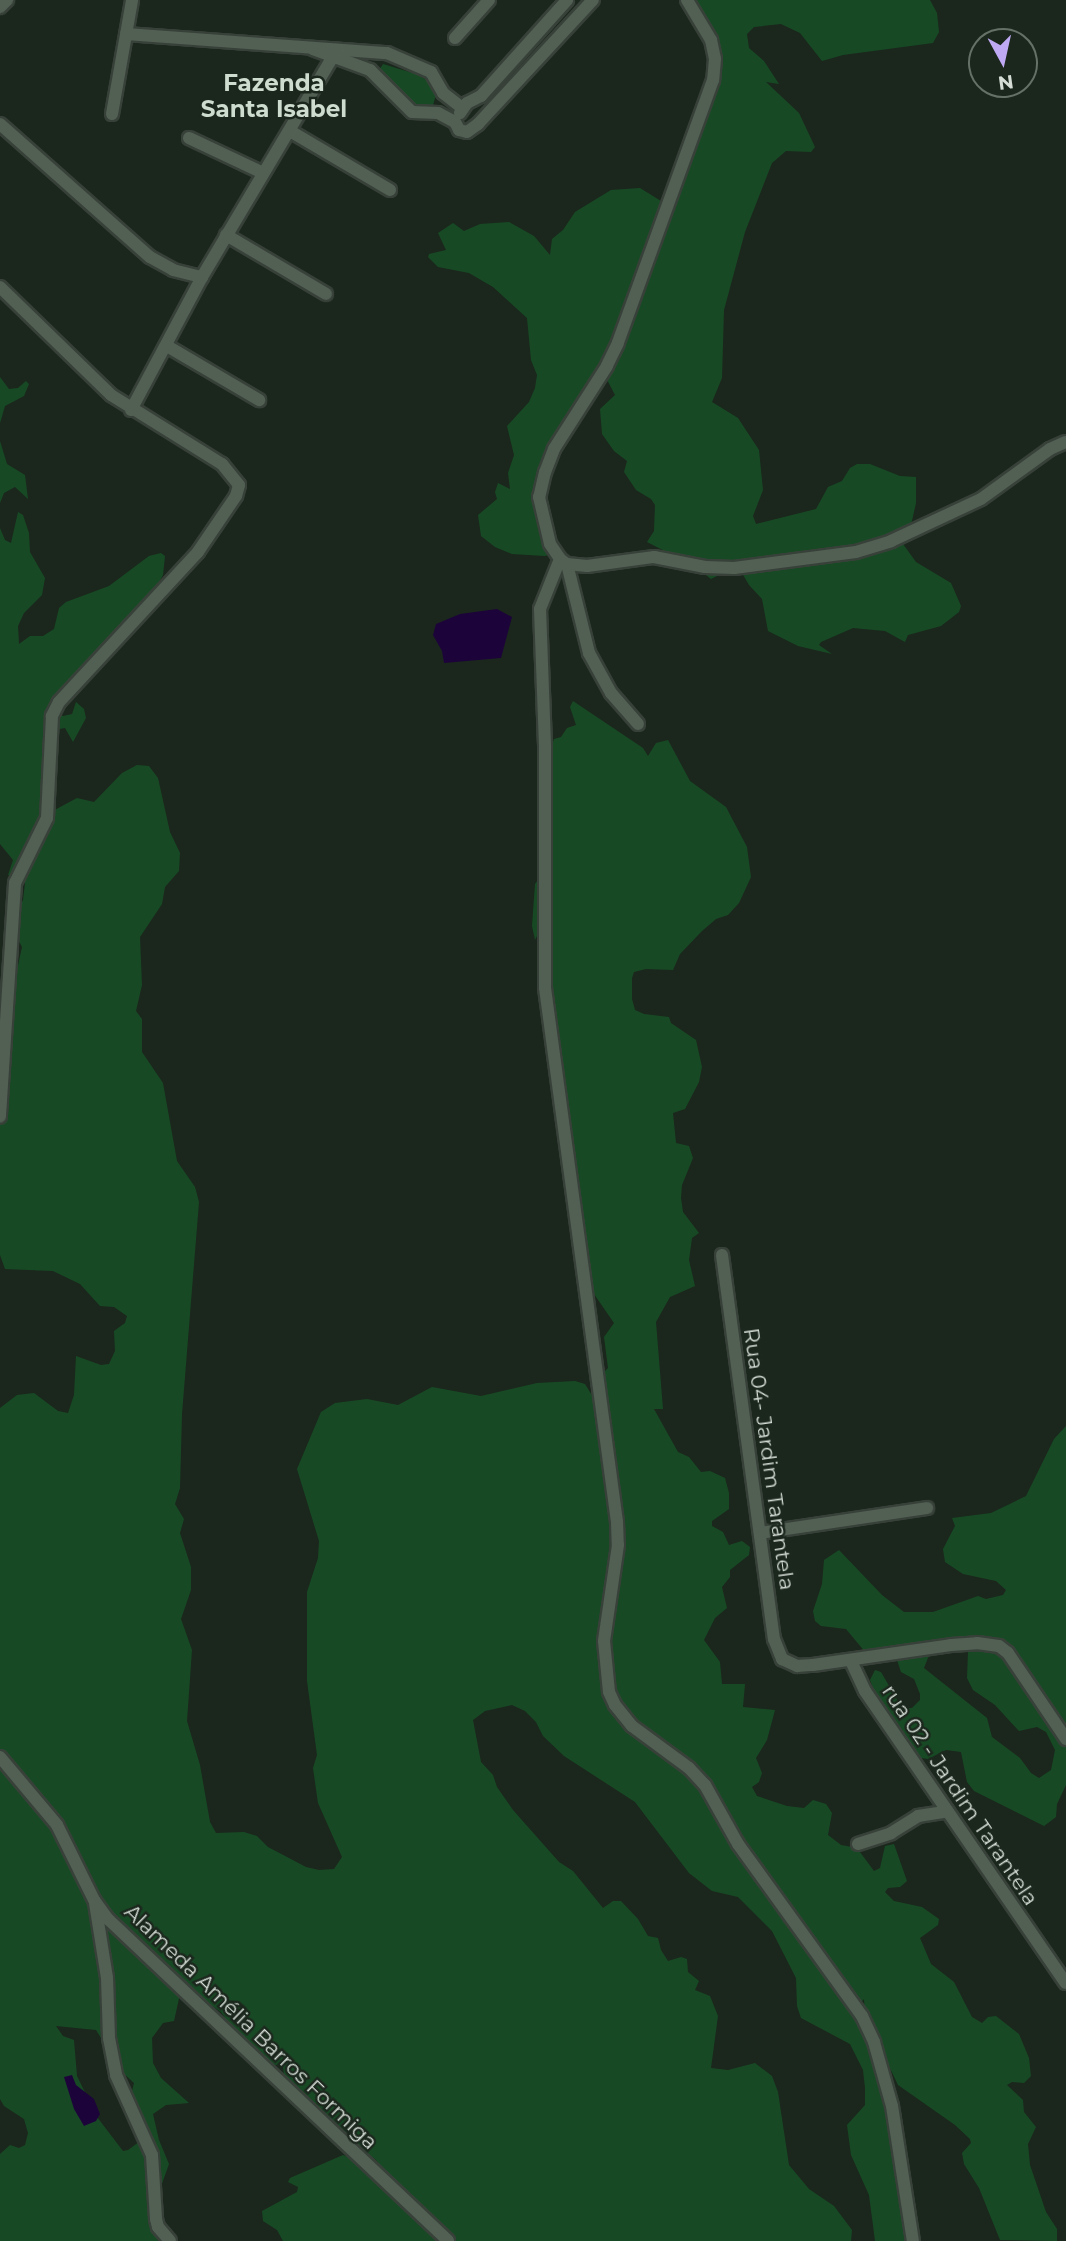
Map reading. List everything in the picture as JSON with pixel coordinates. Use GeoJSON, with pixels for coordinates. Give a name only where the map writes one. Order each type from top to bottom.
{"type":"FeatureCollection","features":[{"type":"Feature","properties":{"kind":"street"},"geometry":{"type":"LineString","coordinates":[[0,7],[7,0]]}},
{"type":"Feature","properties":{"kind":"street"},"geometry":{"type":"LineString","coordinates":[[112,114],[132,0]]}},
{"type":"Feature","properties":{"kind":"street"},"geometry":{"type":"LineString","coordinates":[[455,38],[489,0]]}},
{"type":"Feature","properties":{"kind":"street"},"geometry":{"type":"LineString","coordinates":[[455,122],[463,108],[481,96],[567,0]]}},
{"type":"Feature","properties":{"kind":"street"},"geometry":{"type":"LineString","coordinates":[[127,34],[313,49],[334,54],[370,70],[412,112],[432,112],[455,122],[459,130],[467,132],[493,108],[593,0]]}},
{"type":"Feature","properties":{"kind":"street"},"geometry":{"type":"LineString","coordinates":[[638,724],[611,693],[589,653],[564,562],[550,544],[539,497],[555,449],[607,366],[618,343],[713,80],[715,59],[711,40],[687,0]]}},
{"type":"Feature","properties":{"kind":"street"},"geometry":{"type":"LineString","coordinates":[[334,54],[387,52],[413,61],[438,79],[443,93],[463,108]]}},
{"type":"Feature","properties":{"kind":"street"},"geometry":{"type":"LineString","coordinates":[[131,410],[202,277],[334,54]]}},
{"type":"Feature","properties":{"kind":"street"},"geometry":{"type":"LineString","coordinates":[[432,112],[443,93]]}},
{"type":"Feature","properties":{"kind":"street"},"geometry":{"type":"LineString","coordinates":[[481,96],[493,108]]}},
{"type":"Feature","properties":{"kind":"street"},"geometry":{"type":"LineString","coordinates":[[0,124],[150,257],[173,270],[202,277]]}},
{"type":"Feature","properties":{"kind":"street"},"geometry":{"type":"LineString","coordinates":[[290,131],[390,190]]}},
{"type":"Feature","properties":{"kind":"street"},"geometry":{"type":"LineString","coordinates":[[189,138],[263,173]]}},
{"type":"Feature","properties":{"kind":"street"},"geometry":{"type":"LineString","coordinates":[[226,235],[326,294]]}},
{"type":"Feature","properties":{"kind":"street"},"geometry":{"type":"LineString","coordinates":[[0,287],[111,396],[222,464],[236,480],[239,490],[202,545],[59,702],[52,716],[47,818],[15,884],[0,1117]]}},
{"type":"Feature","properties":{"kind":"street"},"geometry":{"type":"LineString","coordinates":[[167,346],[259,400]]}},
{"type":"Feature","properties":{"kind":"street"},"geometry":{"type":"LineString","coordinates":[[564,562],[587,566],[654,557],[705,567],[734,568],[856,552],[891,541],[981,499],[1050,449],[1066,442]]}},
{"type":"Feature","properties":{"kind":"street"},"geometry":{"type":"LineString","coordinates":[[564,562],[540,609],[545,748],[544,977],[562,1132],[597,1359],[617,1522],[618,1545],[604,1641],[609,1692],[615,1705],[632,1726],[664,1747],[705,1785],[738,1844],[862,2016],[874,2042],[892,2106],[913,2241]]}},
{"type":"Feature","properties":{"kind":"street","name":"Rua 04- Jardim Tarantela"},"geometry":{"type":"LineString","coordinates":[[722,1255],[777,1651],[787,1663],[797,1666],[851,1661]]}},
{"type":"Feature","properties":{"kind":"street"},"geometry":{"type":"LineString","coordinates":[[760,1533],[927,1508]]}},
{"type":"Feature","properties":{"kind":"street"},"geometry":{"type":"LineString","coordinates":[[851,1661],[977,1643],[999,1646],[1008,1653],[1066,1739]]}},
{"type":"Feature","properties":{"kind":"street","name":"rua 02 - Jardim Tarantela"},"geometry":{"type":"LineString","coordinates":[[851,1661],[866,1692],[1066,1983]]}},
{"type":"Feature","properties":{"kind":"street","name":"Alameda Amélia Barros Formiga"},"geometry":{"type":"LineString","coordinates":[[0,1757],[57,1825],[94,1900],[122,1933],[447,2241]]}},
{"type":"Feature","properties":{"kind":"street"},"geometry":{"type":"LineString","coordinates":[[858,1844],[891,1833],[918,1816],[948,1811]]}},
{"type":"Feature","properties":{"kind":"street"},"geometry":{"type":"LineString","coordinates":[[94,1900],[107,1978],[109,2038],[116,2075],[152,2155],[156,2219],[158,2227],[170,2241]]}},
{"type":"Feature","properties":{"kind":"green space"},"geometry":{"type":"Polygon","coordinates":[[[691,0],[930,0],[937,13],[939,32],[933,43],[843,55],[822,61],[800,33],[781,24],[754,27],[747,34],[749,48],[764,61],[779,84],[766,82],[799,113],[815,147],[811,152],[786,151],[772,163],[745,232],[724,310],[722,378],[712,402],[738,418],[759,450],[763,490],[753,516],[756,524],[816,509],[828,487],[842,481],[850,468],[857,464],[870,464],[900,476],[916,477],[916,503],[911,525],[898,544],[903,544],[916,562],[951,583],[961,606],[959,612],[941,626],[908,635],[905,642],[885,631],[853,628],[821,642],[819,645],[832,654],[798,646],[768,631],[762,599],[742,573],[729,570],[711,579],[696,567],[647,542],[654,531],[655,505],[651,499],[636,490],[624,472],[627,461],[614,451],[602,434],[600,409],[615,395],[605,376],[558,439],[540,495],[552,554],[512,554],[495,547],[481,536],[478,515],[497,499],[495,492],[498,483],[510,489],[508,473],[514,455],[507,426],[529,402],[535,388],[537,375],[531,360],[527,318],[493,287],[469,273],[438,267],[428,257],[429,254],[446,250],[438,233],[453,223],[464,231],[480,224],[509,222],[534,236],[550,255],[552,239],[563,230],[575,212],[611,190],[640,188],[661,201],[668,196],[721,71],[719,40],[715,30],[691,0]]]}},
{"type":"Feature","properties":{"kind":"green space"},"geometry":{"type":"Polygon","coordinates":[[[383,64],[429,81],[436,95],[433,105],[427,111],[419,112],[378,72],[383,64]]]}},
{"type":"Feature","properties":{"kind":"green space"},"geometry":{"type":"Polygon","coordinates":[[[0,377],[9,389],[18,388],[26,381],[29,384],[24,396],[5,406],[0,423],[0,377]]]}},
{"type":"Feature","properties":{"kind":"green space"},"geometry":{"type":"Polygon","coordinates":[[[0,441],[7,464],[25,475],[28,499],[15,487],[4,493],[0,503],[0,441]]]}},
{"type":"Feature","properties":{"kind":"green space"},"geometry":{"type":"Polygon","coordinates":[[[18,512],[23,515],[29,533],[30,552],[45,578],[42,595],[24,613],[18,626],[19,644],[30,636],[43,636],[54,629],[59,608],[66,602],[109,586],[149,556],[161,553],[165,556],[163,575],[153,593],[121,631],[86,663],[55,702],[55,711],[63,716],[72,714],[76,702],[84,709],[86,718],[73,742],[65,728],[54,730],[41,784],[45,807],[49,813],[77,798],[94,802],[122,773],[137,765],[149,766],[158,778],[170,832],[180,853],[179,871],[165,887],[162,904],[140,937],[142,985],[136,1011],[142,1019],[142,1052],[163,1083],[177,1161],[195,1187],[199,1202],[182,1414],[180,1488],[175,1504],[184,1519],[180,1533],[191,1567],[191,1590],[181,1619],[192,1650],[187,1721],[200,1765],[210,1822],[216,1833],[244,1832],[257,1836],[268,1847],[306,1867],[319,1870],[334,1869],[342,1857],[318,1803],[313,1768],[317,1755],[307,1681],[307,1592],[318,1558],[319,1541],[297,1469],[321,1412],[335,1403],[367,1399],[398,1405],[432,1387],[481,1396],[537,1383],[575,1381],[585,1384],[598,1405],[603,1373],[608,1368],[604,1337],[614,1323],[594,1294],[586,1272],[539,932],[535,940],[532,926],[535,884],[538,880],[544,880],[552,846],[551,748],[554,739],[561,737],[567,728],[576,725],[570,707],[573,701],[643,748],[648,756],[656,743],[668,740],[690,781],[726,807],[747,847],[751,877],[739,903],[728,915],[716,919],[702,931],[680,954],[673,970],[646,969],[634,972],[632,978],[635,1010],[644,1014],[669,1017],[671,1023],[696,1040],[702,1067],[699,1082],[685,1109],[673,1113],[676,1143],[689,1146],[693,1158],[682,1185],[681,1198],[683,1212],[699,1233],[692,1238],[689,1260],[695,1286],[670,1297],[656,1322],[663,1409],[654,1409],[678,1452],[689,1457],[701,1472],[710,1471],[725,1478],[729,1509],[712,1521],[712,1526],[723,1532],[729,1545],[742,1541],[750,1547],[749,1555],[730,1570],[730,1577],[722,1587],[727,1608],[715,1618],[704,1640],[720,1662],[722,1684],[745,1684],[743,1707],[775,1710],[767,1740],[756,1758],[762,1773],[759,1782],[752,1787],[757,1796],[787,1806],[804,1808],[813,1800],[826,1804],[832,1813],[828,1835],[841,1845],[857,1848],[874,1871],[880,1868],[885,1846],[894,1844],[907,1881],[900,1887],[888,1888],[885,1892],[894,1901],[922,1907],[939,1919],[938,1925],[920,1938],[931,1964],[954,1982],[972,2017],[982,2023],[988,2017],[996,2016],[1019,2034],[1029,2058],[1031,2076],[1024,2083],[1012,2082],[1007,2085],[1023,2100],[1024,2112],[1036,2127],[1028,2144],[1030,2165],[1046,2212],[1057,2229],[1057,2241],[1000,2240],[979,2188],[964,2164],[962,2153],[971,2143],[970,2139],[955,2125],[898,2085],[865,2016],[864,1999],[853,2011],[880,2065],[912,2241],[875,2241],[869,2195],[851,2155],[847,2125],[865,2105],[863,2070],[850,2044],[801,2018],[797,2006],[796,1978],[772,1931],[738,1897],[712,1891],[689,1873],[635,1802],[564,1756],[543,1736],[536,1722],[525,1711],[512,1705],[485,1711],[473,1720],[481,1762],[493,1775],[497,1787],[513,1810],[559,1862],[573,1871],[603,1908],[613,1901],[621,1901],[638,1919],[648,1936],[658,1938],[668,1961],[681,1957],[687,1959],[688,1972],[699,1981],[695,1990],[710,1996],[718,2016],[711,2068],[728,2070],[755,2063],[772,2076],[778,2092],[789,2165],[809,2189],[834,2206],[852,2230],[851,2241],[283,2241],[277,2230],[263,2221],[262,2211],[297,2192],[298,2187],[288,2182],[290,2178],[343,2155],[384,2172],[376,2160],[349,2139],[310,2098],[290,2087],[284,2076],[283,2066],[270,2064],[244,2044],[221,2012],[182,1985],[174,2021],[163,2023],[152,2038],[153,2063],[161,2078],[189,2103],[166,2105],[153,2114],[159,2140],[169,2164],[148,2223],[155,2229],[158,2241],[0,2241],[0,2154],[10,2145],[19,2148],[25,2145],[28,2133],[24,2119],[4,2106],[0,2099],[0,1408],[17,1395],[34,1393],[58,1411],[68,1413],[74,1395],[76,1356],[101,1365],[109,1364],[115,1351],[114,1331],[125,1323],[127,1316],[114,1307],[100,1306],[80,1284],[53,1271],[5,1269],[0,1255],[0,1097],[12,993],[22,947],[16,935],[16,912],[23,900],[25,883],[8,875],[13,860],[0,844],[0,528],[5,540],[11,543],[18,512]],[[56,2026],[63,2036],[74,2040],[77,2076],[97,2117],[123,2151],[128,2150],[143,2139],[131,2095],[134,2083],[123,2073],[96,2030],[56,2026]]]}},
{"type":"Feature","properties":{"kind":"green space"},"geometry":{"type":"Polygon","coordinates":[[[1066,1426],[1066,1785],[1057,1804],[1056,1817],[1044,1826],[974,1791],[967,1782],[961,1752],[946,1750],[928,1759],[921,1758],[878,1702],[870,1680],[875,1670],[881,1672],[902,1708],[912,1708],[920,1700],[914,1679],[901,1672],[897,1660],[866,1653],[846,1629],[821,1626],[815,1621],[813,1611],[822,1584],[824,1560],[839,1550],[882,1595],[904,1612],[933,1612],[978,1596],[986,1599],[1003,1595],[1006,1590],[996,1581],[963,1574],[945,1562],[943,1549],[955,1526],[952,1518],[991,1513],[1026,1496],[1054,1439],[1066,1426]],[[958,1643],[933,1645],[924,1668],[987,1718],[992,1737],[1020,1758],[1031,1773],[1039,1778],[1051,1770],[1055,1750],[1046,1732],[1037,1727],[1019,1731],[995,1705],[973,1690],[967,1678],[968,1652],[958,1643]]]}},
{"type":"Feature","properties":{"kind":"shaded area"},"geometry":{"type":"Polygon","coordinates":[[[497,609],[512,617],[501,658],[444,663],[442,651],[433,635],[436,624],[460,614],[497,609]]]}},
{"type":"Feature","properties":{"kind":"shaded area"},"geometry":{"type":"Polygon","coordinates":[[[72,2075],[76,2085],[94,2099],[100,2114],[96,2121],[84,2126],[74,2109],[64,2077],[72,2075]]]}},
{"type":"Feature","properties":{"kind":"district","name":"Fazenda Santa Isabel"},"geometry":{"type":"Point","coordinates":[274,96]}}]}
